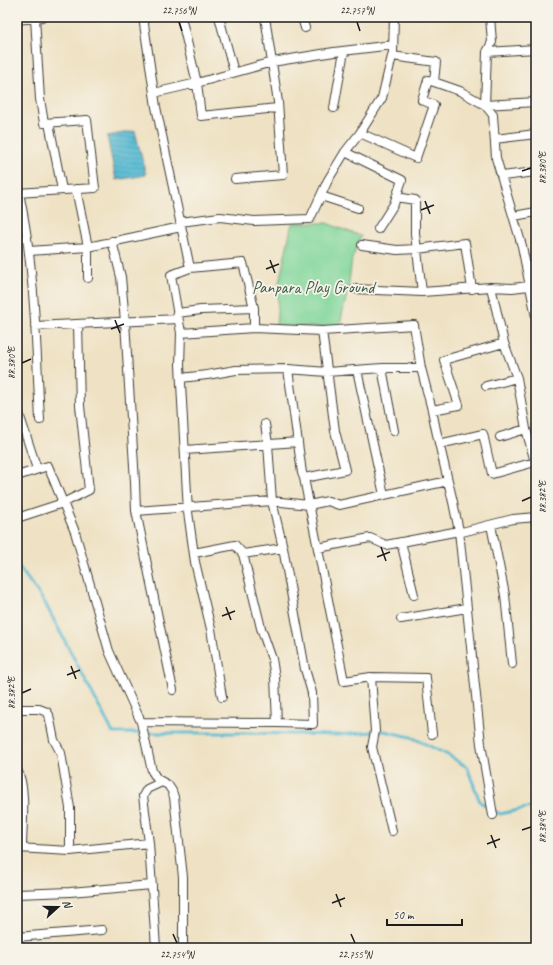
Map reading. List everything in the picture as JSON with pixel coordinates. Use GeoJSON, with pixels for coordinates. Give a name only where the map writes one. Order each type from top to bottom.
{"type":"FeatureCollection","features":[{"type":"Feature","properties":{"kind":"street"},"geometry":{"type":"LineString","coordinates":[[17,20],[39,17],[40,99],[44,123],[87,120],[95,188],[18,193],[25,221],[28,251],[35,326],[40,420]]}},
{"type":"Feature","properties":{"kind":"street"},"geometry":{"type":"LineString","coordinates":[[143,17],[154,93],[190,268]]}},
{"type":"Feature","properties":{"kind":"street"},"geometry":{"type":"LineString","coordinates":[[181,17],[197,83],[201,116],[277,108]]}},
{"type":"Feature","properties":{"kind":"street"},"geometry":{"type":"LineString","coordinates":[[219,17],[234,72]]}},
{"type":"Feature","properties":{"kind":"street"},"geometry":{"type":"LineString","coordinates":[[235,179],[283,175],[277,108],[278,102],[265,17]]}},
{"type":"Feature","properties":{"kind":"street"},"geometry":{"type":"LineString","coordinates":[[302,17],[305,28]]}},
{"type":"Feature","properties":{"kind":"street"},"geometry":{"type":"LineString","coordinates":[[28,251],[88,246],[220,216],[254,221],[310,219],[328,180],[345,152],[360,133],[382,98],[392,56],[394,17]]}},
{"type":"Feature","properties":{"kind":"street"},"geometry":{"type":"LineString","coordinates":[[485,104],[487,52],[492,42],[490,17]]}},
{"type":"Feature","properties":{"kind":"street"},"geometry":{"type":"LineString","coordinates":[[154,93],[197,83],[272,62],[393,45]]}},
{"type":"Feature","properties":{"kind":"street"},"geometry":{"type":"LineString","coordinates":[[487,52],[536,48]]}},
{"type":"Feature","properties":{"kind":"street"},"geometry":{"type":"LineString","coordinates":[[334,108],[344,51]]}},
{"type":"Feature","properties":{"kind":"street"},"geometry":{"type":"LineString","coordinates":[[392,56],[436,62],[434,82]]}},
{"type":"Feature","properties":{"kind":"street"},"geometry":{"type":"LineString","coordinates":[[360,133],[416,158],[434,105],[422,100],[428,80],[460,90],[485,104],[493,115],[496,158],[522,246],[536,316]]}},
{"type":"Feature","properties":{"kind":"street"},"geometry":{"type":"LineString","coordinates":[[485,104],[536,102]]}},
{"type":"Feature","properties":{"kind":"street"},"geometry":{"type":"LineString","coordinates":[[49,123],[62,190]]}},
{"type":"Feature","properties":{"kind":"street"},"geometry":{"type":"LineString","coordinates":[[495,139],[536,134]]}},
{"type":"Feature","properties":{"kind":"street"},"geometry":{"type":"LineString","coordinates":[[345,152],[402,180],[394,204],[378,229]]}},
{"type":"Feature","properties":{"kind":"street"},"geometry":{"type":"LineString","coordinates":[[502,176],[536,172]]}},
{"type":"Feature","properties":{"kind":"street"},"geometry":{"type":"LineString","coordinates":[[76,189],[88,246],[88,278]]}},
{"type":"Feature","properties":{"kind":"street"},"geometry":{"type":"LineString","coordinates":[[321,196],[358,208]]}},
{"type":"Feature","properties":{"kind":"street"},"geometry":{"type":"LineString","coordinates":[[396,197],[415,200],[415,234],[422,292]]}},
{"type":"Feature","properties":{"kind":"street"},"geometry":{"type":"LineString","coordinates":[[514,216],[536,212]]}},
{"type":"Feature","properties":{"kind":"street"},"geometry":{"type":"LineString","coordinates":[[112,241],[121,277],[135,475],[136,511],[173,690]]}},
{"type":"Feature","properties":{"kind":"street"},"geometry":{"type":"LineString","coordinates":[[362,245],[397,250],[465,243],[472,289]]}},
{"type":"Feature","properties":{"kind":"street"},"geometry":{"type":"LineString","coordinates":[[222,697],[211,629],[194,553],[188,508],[181,378],[181,333],[171,275],[190,268],[244,264],[254,308],[254,328]]}},
{"type":"Feature","properties":{"kind":"street"},"geometry":{"type":"LineString","coordinates":[[354,289],[422,292],[529,286]]}},
{"type":"Feature","properties":{"kind":"street"},"geometry":{"type":"LineString","coordinates":[[439,444],[483,434],[492,474],[535,462],[526,429],[516,378],[504,343],[491,287]]}},
{"type":"Feature","properties":{"kind":"street"},"geometry":{"type":"LineString","coordinates":[[35,326],[125,322],[178,316],[201,310],[254,308]]}},
{"type":"Feature","properties":{"kind":"street"},"geometry":{"type":"LineString","coordinates":[[17,518],[63,503],[89,490],[80,406],[78,324]]}},
{"type":"Feature","properties":{"kind":"street"},"geometry":{"type":"LineString","coordinates":[[181,333],[254,328],[322,331],[414,325],[421,368],[459,531],[481,744],[493,815]]}},
{"type":"Feature","properties":{"kind":"street"},"geometry":{"type":"LineString","coordinates":[[304,478],[345,470],[335,431],[322,331]]}},
{"type":"Feature","properties":{"kind":"street"},"geometry":{"type":"LineString","coordinates":[[432,410],[459,405],[444,360],[504,343]]}},
{"type":"Feature","properties":{"kind":"street"},"geometry":{"type":"LineString","coordinates":[[181,378],[236,370],[288,369],[327,372],[382,368],[421,368]]}},
{"type":"Feature","properties":{"kind":"street"},"geometry":{"type":"LineString","coordinates":[[382,368],[394,431]]}},
{"type":"Feature","properties":{"kind":"street"},"geometry":{"type":"LineString","coordinates":[[288,369],[302,473],[344,681],[371,677],[426,678],[432,734]]}},
{"type":"Feature","properties":{"kind":"street"},"geometry":{"type":"LineString","coordinates":[[357,370],[384,495]]}},
{"type":"Feature","properties":{"kind":"street"},"geometry":{"type":"LineString","coordinates":[[486,386],[516,378]]}},
{"type":"Feature","properties":{"kind":"street"},"geometry":{"type":"LineString","coordinates":[[17,415],[19,414],[37,469]]}},
{"type":"Feature","properties":{"kind":"street"},"geometry":{"type":"LineString","coordinates":[[141,722],[314,724],[312,693],[305,669],[283,548],[272,501],[265,424]]}},
{"type":"Feature","properties":{"kind":"street"},"geometry":{"type":"LineString","coordinates":[[500,437],[526,429]]}},
{"type":"Feature","properties":{"kind":"street"},"geometry":{"type":"LineString","coordinates":[[185,450],[298,442]]}},
{"type":"Feature","properties":{"kind":"street"},"geometry":{"type":"LineString","coordinates":[[17,476],[48,466],[75,532],[109,651],[141,722],[152,771],[157,779],[168,785],[172,790],[183,877],[183,948]]}},
{"type":"Feature","properties":{"kind":"street"},"geometry":{"type":"LineString","coordinates":[[136,511],[272,501],[309,505],[328,501],[339,504],[448,481]]}},
{"type":"Feature","properties":{"kind":"street"},"geometry":{"type":"LineString","coordinates":[[318,548],[370,538],[386,545],[459,531],[462,532],[513,519],[536,517]]}},
{"type":"Feature","properties":{"kind":"street"},"geometry":{"type":"LineString","coordinates":[[491,524],[505,595],[512,664]]}},
{"type":"Feature","properties":{"kind":"street"},"geometry":{"type":"LineString","coordinates":[[401,542],[414,595]]}},
{"type":"Feature","properties":{"kind":"street"},"geometry":{"type":"LineString","coordinates":[[194,553],[235,545],[243,554],[261,628],[272,659],[275,677],[277,723]]}},
{"type":"Feature","properties":{"kind":"street"},"geometry":{"type":"LineString","coordinates":[[243,554],[283,548]]}},
{"type":"Feature","properties":{"kind":"street"},"geometry":{"type":"LineString","coordinates":[[401,619],[467,608]]}},
{"type":"Feature","properties":{"kind":"street"},"geometry":{"type":"LineString","coordinates":[[371,677],[375,731],[372,747],[392,831]]}},
{"type":"Feature","properties":{"kind":"street"},"geometry":{"type":"LineString","coordinates":[[17,709],[39,709],[47,712],[49,715],[54,740],[61,753],[70,808],[70,851]]}},
{"type":"Feature","properties":{"kind":"street"},"geometry":{"type":"LineString","coordinates":[[17,770],[20,774],[23,796],[19,848],[70,851],[150,843]]}},
{"type":"Feature","properties":{"kind":"street"},"geometry":{"type":"LineString","coordinates":[[156,948],[150,843],[144,796],[147,790],[162,782]]}},
{"type":"Feature","properties":{"kind":"street"},"geometry":{"type":"LineString","coordinates":[[17,894],[70,892],[152,885]]}},
{"type":"Feature","properties":{"kind":"street"},"geometry":{"type":"LineString","coordinates":[[17,937],[102,930]]}},
{"type":"Feature","properties":{"kind":"green space","name":"Panpara Play Ground"},"geometry":{"type":"Polygon","coordinates":[[[292,223],[326,223],[361,236],[352,259],[348,290],[339,328],[276,326],[279,283],[292,223]]]}},
{"type":"Feature","properties":{"kind":"water"},"geometry":{"type":"Polygon","coordinates":[[[135,131],[146,175],[116,180],[107,136],[135,131]]]}},
{"type":"Feature","properties":{"kind":"water"},"geometry":{"type":"Polygon","coordinates":[[[17,135],[23,144],[24,151],[23,162],[17,165],[17,135]]]}},
{"type":"Feature","properties":{"kind":"waterway"},"geometry":{"type":"LineString","coordinates":[[17,564],[45,603],[113,733],[251,733],[338,735],[384,731],[411,737],[448,755],[467,767],[480,802],[500,814],[536,806]]}}]}
